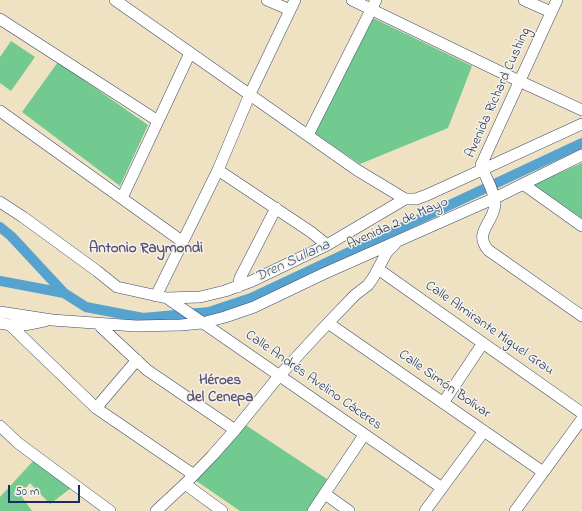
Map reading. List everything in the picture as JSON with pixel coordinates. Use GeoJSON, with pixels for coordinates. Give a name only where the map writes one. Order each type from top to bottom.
{"type":"FeatureCollection","features":[{"type":"Feature","properties":{"kind":"street"},"geometry":{"type":"LineString","coordinates":[[115,0],[357,170],[405,199]]}},
{"type":"Feature","properties":{"kind":"street"},"geometry":{"type":"LineString","coordinates":[[156,296],[218,170],[250,94],[293,5],[267,0]]}},
{"type":"Feature","properties":{"kind":"street"},"geometry":{"type":"LineString","coordinates":[[352,0],[374,4],[519,82],[582,110]]}},
{"type":"Feature","properties":{"kind":"street"},"geometry":{"type":"LineString","coordinates":[[524,0],[551,12]]}},
{"type":"Feature","properties":{"kind":"street","name":"Avenida Richard Cushing"},"geometry":{"type":"LineString","coordinates":[[494,196],[481,165],[557,0]]}},
{"type":"Feature","properties":{"kind":"street"},"geometry":{"type":"LineString","coordinates":[[308,135],[374,4]]}},
{"type":"Feature","properties":{"kind":"street"},"geometry":{"type":"LineString","coordinates":[[0,19],[158,122]]}},
{"type":"Feature","properties":{"kind":"street"},"geometry":{"type":"LineString","coordinates":[[122,198],[190,53]]}},
{"type":"Feature","properties":{"kind":"street"},"geometry":{"type":"LineString","coordinates":[[0,111],[182,242]]}},
{"type":"Feature","properties":{"kind":"street"},"geometry":{"type":"LineString","coordinates":[[0,202],[117,287],[171,301],[200,297],[225,291],[252,281],[327,245],[405,199],[416,199],[484,172],[582,124]]}},
{"type":"Feature","properties":{"kind":"street","name":"Avenida 2 de Mayo"},"geometry":{"type":"LineString","coordinates":[[52,320],[136,326],[181,325],[225,317],[254,307],[323,274],[523,184],[582,155]]}},
{"type":"Feature","properties":{"kind":"street"},"geometry":{"type":"LineString","coordinates":[[218,170],[311,232],[327,245]]}},
{"type":"Feature","properties":{"kind":"street"},"geometry":{"type":"LineString","coordinates":[[523,184],[582,226]]}},
{"type":"Feature","properties":{"kind":"street"},"geometry":{"type":"LineString","coordinates":[[494,196],[494,212],[484,230],[482,236],[483,244],[488,250],[582,316]]}},
{"type":"Feature","properties":{"kind":"street"},"geometry":{"type":"LineString","coordinates":[[238,287],[240,278],[276,208]]}},
{"type":"Feature","properties":{"kind":"street"},"geometry":{"type":"LineString","coordinates":[[156,511],[194,475],[235,430],[279,376],[328,323],[355,295],[368,285],[387,252],[398,241]]}},
{"type":"Feature","properties":{"kind":"street","name":"Calle Almirante Miguel Grau"},"geometry":{"type":"LineString","coordinates":[[378,269],[582,414]]}},
{"type":"Feature","properties":{"kind":"street","name":"Calle Andrés Avelino Cáceres"},"geometry":{"type":"LineString","coordinates":[[171,301],[442,488]]}},
{"type":"Feature","properties":{"kind":"street"},"geometry":{"type":"LineString","coordinates":[[0,312],[52,320]]}},
{"type":"Feature","properties":{"kind":"street"},"geometry":{"type":"LineString","coordinates":[[5,324],[27,326],[52,320]]}},
{"type":"Feature","properties":{"kind":"street","name":"Calle Simón Bolívar"},"geometry":{"type":"LineString","coordinates":[[328,323],[543,472]]}},
{"type":"Feature","properties":{"kind":"street"},"geometry":{"type":"LineString","coordinates":[[5,324],[96,408],[194,475]]}},
{"type":"Feature","properties":{"kind":"street"},"geometry":{"type":"LineString","coordinates":[[100,324],[101,327],[147,370],[235,430]]}},
{"type":"Feature","properties":{"kind":"street"},"geometry":{"type":"LineString","coordinates":[[443,403],[483,343]]}},
{"type":"Feature","properties":{"kind":"street"},"geometry":{"type":"LineString","coordinates":[[96,408],[137,360]]}},
{"type":"Feature","properties":{"kind":"street"},"geometry":{"type":"LineString","coordinates":[[515,511],[582,419]]}},
{"type":"Feature","properties":{"kind":"street"},"geometry":{"type":"LineString","coordinates":[[0,426],[18,443],[110,511]]}},
{"type":"Feature","properties":{"kind":"street"},"geometry":{"type":"LineString","coordinates":[[425,511],[484,431]]}},
{"type":"Feature","properties":{"kind":"street"},"geometry":{"type":"LineString","coordinates":[[314,511],[364,435]]}},
{"type":"Feature","properties":{"kind":"street"},"geometry":{"type":"LineString","coordinates":[[185,484],[222,511]]}},
{"type":"Feature","properties":{"kind":"street"},"geometry":{"type":"LineString","coordinates":[[325,494],[349,511]]}},
{"type":"Feature","properties":{"kind":"green space"},"geometry":{"type":"Polygon","coordinates":[[[373,18],[472,66],[448,128],[360,164],[310,130],[373,18]]]}},
{"type":"Feature","properties":{"kind":"green space"},"geometry":{"type":"Polygon","coordinates":[[[11,41],[35,57],[11,91],[0,83],[0,57],[11,41]]]}},
{"type":"Feature","properties":{"kind":"green space"},"geometry":{"type":"Polygon","coordinates":[[[58,62],[148,125],[120,186],[22,112],[58,62]]]}},
{"type":"Feature","properties":{"kind":"green space"},"geometry":{"type":"Polygon","coordinates":[[[582,163],[582,223],[529,186],[582,163]]]}},
{"type":"Feature","properties":{"kind":"green space"},"geometry":{"type":"Polygon","coordinates":[[[244,424],[327,479],[308,511],[240,511],[195,480],[244,424]]]}},
{"type":"Feature","properties":{"kind":"green space"},"geometry":{"type":"Polygon","coordinates":[[[34,460],[71,488],[50,504],[30,483],[20,494],[32,511],[0,511],[0,497],[34,460]]]}},
{"type":"Feature","properties":{"kind":"waterway","name":"Dren Sullana"},"geometry":{"type":"LineString","coordinates":[[0,281],[64,293],[86,307],[143,318],[209,312],[251,298],[582,143]]}},
{"type":"Feature","properties":{"kind":"waterway"},"geometry":{"type":"LineString","coordinates":[[0,227],[11,236],[64,293]]}},
{"type":"Feature","properties":{"kind":"district","name":"Antonio Raymondi"},"geometry":{"type":"Point","coordinates":[146,250]}},
{"type":"Feature","properties":{"kind":"district","name":"Héroes del Cenepa"},"geometry":{"type":"Point","coordinates":[220,390]}}]}
